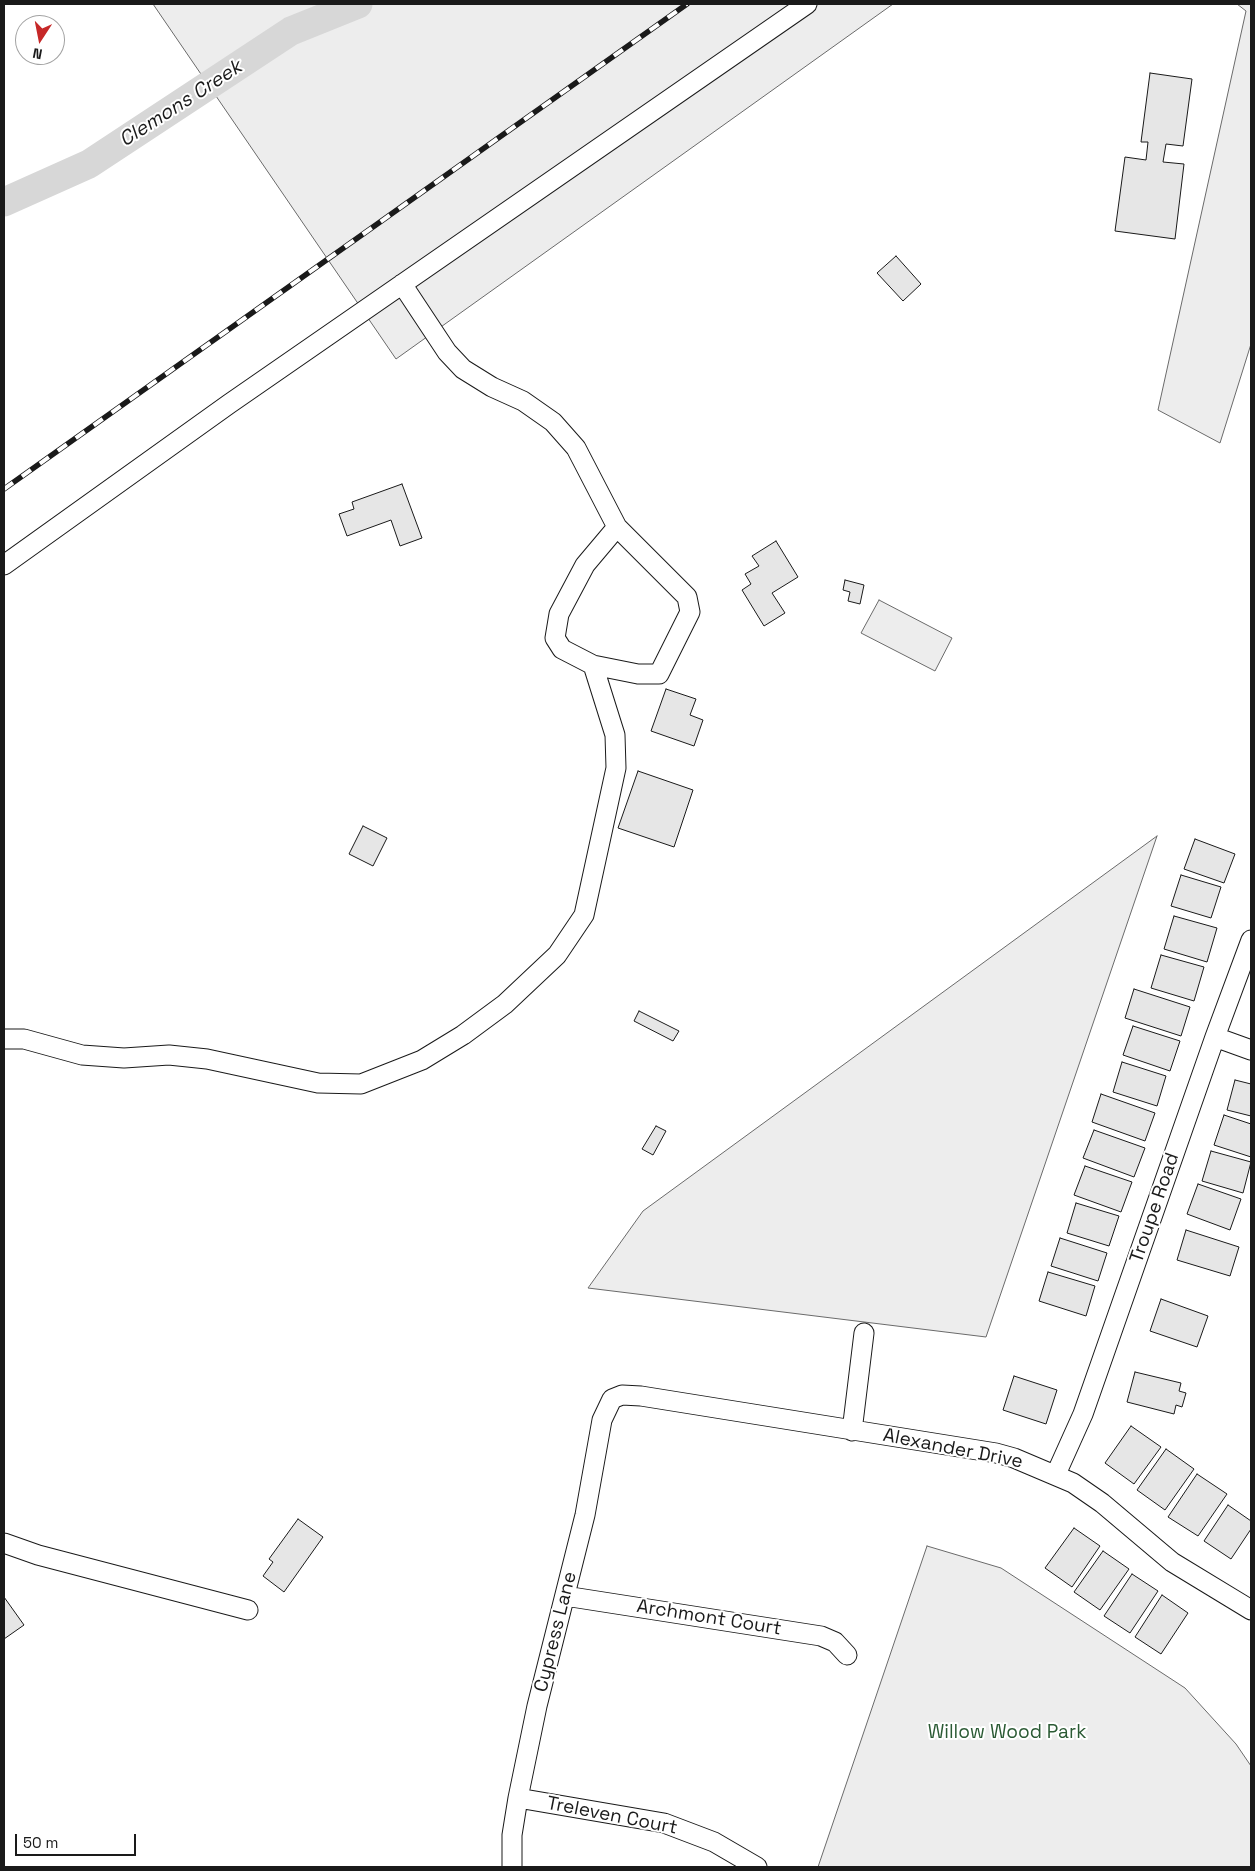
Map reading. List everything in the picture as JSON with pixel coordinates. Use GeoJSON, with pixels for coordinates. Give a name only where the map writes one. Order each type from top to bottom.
{"type":"FeatureCollection","features":[{"type":"Feature","properties":{"kind":"street"},"geometry":{"type":"LineString","coordinates":[[4,565],[229,404],[807,4]]}},
{"type":"Feature","properties":{"kind":"street"},"geometry":{"type":"LineString","coordinates":[[402,284],[447,352],[463,369],[492,388],[523,401],[553,422],[576,448],[617,527],[687,596],[690,612],[659,674],[638,674],[593,664],[562,649],[555,638],[559,614],[584,565],[617,527]]}},
{"type":"Feature","properties":{"kind":"street"},"geometry":{"type":"LineString","coordinates":[[4,1039],[24,1039],[82,1055],[124,1058],[169,1055],[198,1058],[318,1083],[361,1084],[422,1060],[463,1036],[505,1004],[557,955],[584,915],[616,768],[615,735],[593,664]]}},
{"type":"Feature","properties":{"kind":"street","name":"Troupe Road"},"geometry":{"type":"LineString","coordinates":[[1056,1474],[1084,1414],[1215,1037],[1251,940]]}},
{"type":"Feature","properties":{"kind":"street"},"geometry":{"type":"LineString","coordinates":[[1215,1037],[1251,1050]]}},
{"type":"Feature","properties":{"kind":"street"},"geometry":{"type":"LineString","coordinates":[[852,1431],[864,1333]]}},
{"type":"Feature","properties":{"kind":"street","name":"Alexander Drive"},"geometry":{"type":"LineString","coordinates":[[612,1400],[622,1395],[641,1396],[996,1453],[1056,1474],[1073,1483],[1102,1503],[1156,1550],[1180,1567],[1251,1610]]}},
{"type":"Feature","properties":{"kind":"street","name":"Cypress Lane"},"geometry":{"type":"LineString","coordinates":[[512,1867],[512,1835],[537,1706],[585,1514],[602,1420],[612,1400]]}},
{"type":"Feature","properties":{"kind":"street"},"geometry":{"type":"LineString","coordinates":[[4,1543],[38,1554],[248,1610]]}},
{"type":"Feature","properties":{"kind":"street","name":"Archmont Court"},"geometry":{"type":"LineString","coordinates":[[566,1596],[821,1636],[835,1642],[847,1655]]}},
{"type":"Feature","properties":{"kind":"street","name":"Treleven Court"},"geometry":{"type":"LineString","coordinates":[[518,1798],[664,1823],[714,1842],[757,1867]]}},
{"type":"Feature","properties":{"kind":"shaded area"},"geometry":{"type":"Polygon","coordinates":[[[153,4],[893,4],[396,359],[153,4]]]}},
{"type":"Feature","properties":{"kind":"shaded area"},"geometry":{"type":"Polygon","coordinates":[[[1237,4],[1251,4],[1251,344],[1220,443],[1158,410],[1246,11],[1237,4]]]}},
{"type":"Feature","properties":{"kind":"shaded area"},"geometry":{"type":"Polygon","coordinates":[[[879,600],[952,638],[935,671],[861,633],[879,600]]]}},
{"type":"Feature","properties":{"kind":"shaded area"},"geometry":{"type":"Polygon","coordinates":[[[1157,836],[986,1337],[588,1288],[643,1211],[1157,836]]]}},
{"type":"Feature","properties":{"kind":"shaded area","name":"Willow Wood Park"},"geometry":{"type":"Polygon","coordinates":[[[927,1546],[1001,1568],[1185,1688],[1236,1744],[1251,1766],[1251,1867],[818,1867],[927,1546]]]}},
{"type":"Feature","properties":{"kind":"building"},"geometry":{"type":"Polygon","coordinates":[[[1150,73],[1192,79],[1183,146],[1166,144],[1163,162],[1184,164],[1175,239],[1115,231],[1125,157],[1146,160],[1148,142],[1141,142],[1150,73]]]}},
{"type":"Feature","properties":{"kind":"building"},"geometry":{"type":"Polygon","coordinates":[[[896,256],[921,284],[903,301],[877,273],[896,256]]]}},
{"type":"Feature","properties":{"kind":"building"},"geometry":{"type":"Polygon","coordinates":[[[402,484],[422,538],[400,546],[391,520],[347,536],[339,514],[354,509],[352,502],[402,484]]]}},
{"type":"Feature","properties":{"kind":"building"},"geometry":{"type":"Polygon","coordinates":[[[776,541],[798,577],[772,593],[785,613],[764,626],[742,590],[751,584],[745,574],[759,566],[752,556],[776,541]]]}},
{"type":"Feature","properties":{"kind":"building"},"geometry":{"type":"Polygon","coordinates":[[[845,580],[864,585],[860,604],[848,601],[850,592],[843,590],[845,580]]]}},
{"type":"Feature","properties":{"kind":"building"},"geometry":{"type":"Polygon","coordinates":[[[666,689],[696,699],[690,715],[703,720],[694,746],[651,731],[666,689]]]}},
{"type":"Feature","properties":{"kind":"building"},"geometry":{"type":"Polygon","coordinates":[[[638,771],[693,790],[674,847],[618,828],[638,771]]]}},
{"type":"Feature","properties":{"kind":"building"},"geometry":{"type":"Polygon","coordinates":[[[363,826],[387,838],[373,866],[349,854],[363,826]]]}},
{"type":"Feature","properties":{"kind":"building"},"geometry":{"type":"Polygon","coordinates":[[[1195,839],[1235,854],[1224,883],[1184,869],[1195,839]]]}},
{"type":"Feature","properties":{"kind":"building"},"geometry":{"type":"Polygon","coordinates":[[[1181,875],[1221,887],[1211,918],[1171,906],[1181,875]]]}},
{"type":"Feature","properties":{"kind":"building"},"geometry":{"type":"Polygon","coordinates":[[[1174,916],[1217,928],[1207,962],[1164,949],[1174,916]]]}},
{"type":"Feature","properties":{"kind":"building"},"geometry":{"type":"Polygon","coordinates":[[[1161,955],[1204,967],[1194,1001],[1151,988],[1161,955]]]}},
{"type":"Feature","properties":{"kind":"building"},"geometry":{"type":"Polygon","coordinates":[[[1134,989],[1190,1007],[1181,1036],[1125,1018],[1134,989]]]}},
{"type":"Feature","properties":{"kind":"building"},"geometry":{"type":"Polygon","coordinates":[[[639,1011],[679,1031],[673,1041],[634,1021],[639,1011]]]}},
{"type":"Feature","properties":{"kind":"building"},"geometry":{"type":"Polygon","coordinates":[[[1133,1026],[1180,1041],[1170,1071],[1123,1055],[1133,1026]]]}},
{"type":"Feature","properties":{"kind":"building"},"geometry":{"type":"Polygon","coordinates":[[[1122,1062],[1166,1076],[1157,1106],[1113,1092],[1122,1062]]]}},
{"type":"Feature","properties":{"kind":"building"},"geometry":{"type":"Polygon","coordinates":[[[1235,1080],[1251,1084],[1251,1116],[1227,1110],[1235,1080]]]}},
{"type":"Feature","properties":{"kind":"building"},"geometry":{"type":"Polygon","coordinates":[[[1101,1094],[1155,1113],[1145,1141],[1092,1122],[1101,1094]]]}},
{"type":"Feature","properties":{"kind":"building"},"geometry":{"type":"Polygon","coordinates":[[[1224,1115],[1251,1124],[1251,1157],[1214,1145],[1224,1115]]]}},
{"type":"Feature","properties":{"kind":"building"},"geometry":{"type":"Polygon","coordinates":[[[656,1126],[666,1131],[653,1155],[642,1149],[656,1126]]]}},
{"type":"Feature","properties":{"kind":"building"},"geometry":{"type":"Polygon","coordinates":[[[1094,1130],[1145,1148],[1134,1177],[1083,1158],[1094,1130]]]}},
{"type":"Feature","properties":{"kind":"building"},"geometry":{"type":"Polygon","coordinates":[[[1211,1151],[1251,1162],[1243,1193],[1202,1181],[1211,1151]]]}},
{"type":"Feature","properties":{"kind":"building"},"geometry":{"type":"Polygon","coordinates":[[[1085,1166],[1132,1182],[1121,1212],[1074,1195],[1085,1166]]]}},
{"type":"Feature","properties":{"kind":"building"},"geometry":{"type":"Polygon","coordinates":[[[1198,1184],[1241,1199],[1230,1230],[1187,1214],[1198,1184]]]}},
{"type":"Feature","properties":{"kind":"building"},"geometry":{"type":"Polygon","coordinates":[[[1076,1203],[1119,1216],[1109,1246],[1067,1233],[1076,1203]]]}},
{"type":"Feature","properties":{"kind":"building"},"geometry":{"type":"Polygon","coordinates":[[[1186,1230],[1239,1247],[1230,1276],[1177,1260],[1186,1230]]]}},
{"type":"Feature","properties":{"kind":"building"},"geometry":{"type":"Polygon","coordinates":[[[1060,1238],[1107,1253],[1098,1281],[1051,1266],[1060,1238]]]}},
{"type":"Feature","properties":{"kind":"building"},"geometry":{"type":"Polygon","coordinates":[[[1048,1272],[1095,1286],[1086,1316],[1039,1301],[1048,1272]]]}},
{"type":"Feature","properties":{"kind":"building"},"geometry":{"type":"Polygon","coordinates":[[[1161,1299],[1208,1316],[1197,1347],[1150,1331],[1161,1299]]]}},
{"type":"Feature","properties":{"kind":"building"},"geometry":{"type":"Polygon","coordinates":[[[1135,1372],[1181,1383],[1179,1391],[1186,1393],[1182,1407],[1176,1405],[1174,1414],[1127,1402],[1135,1372]]]}},
{"type":"Feature","properties":{"kind":"building"},"geometry":{"type":"Polygon","coordinates":[[[1014,1376],[1057,1390],[1046,1424],[1003,1410],[1014,1376]]]}},
{"type":"Feature","properties":{"kind":"building"},"geometry":{"type":"Polygon","coordinates":[[[1131,1426],[1161,1447],[1134,1484],[1105,1463],[1131,1426]]]}},
{"type":"Feature","properties":{"kind":"building"},"geometry":{"type":"Polygon","coordinates":[[[1166,1449],[1194,1469],[1165,1510],[1137,1490],[1166,1449]]]}},
{"type":"Feature","properties":{"kind":"building"},"geometry":{"type":"Polygon","coordinates":[[[1197,1474],[1227,1494],[1198,1536],[1168,1517],[1197,1474]]]}},
{"type":"Feature","properties":{"kind":"building"},"geometry":{"type":"Polygon","coordinates":[[[1228,1505],[1251,1521],[1251,1529],[1231,1559],[1204,1541],[1228,1505]]]}},
{"type":"Feature","properties":{"kind":"building"},"geometry":{"type":"Polygon","coordinates":[[[298,1519],[323,1537],[284,1592],[263,1576],[273,1562],[269,1559],[298,1519]]]}},
{"type":"Feature","properties":{"kind":"building"},"geometry":{"type":"Polygon","coordinates":[[[1074,1528],[1100,1546],[1072,1587],[1045,1568],[1074,1528]]]}},
{"type":"Feature","properties":{"kind":"building"},"geometry":{"type":"Polygon","coordinates":[[[1103,1551],[1129,1569],[1100,1610],[1074,1592],[1103,1551]]]}},
{"type":"Feature","properties":{"kind":"building"},"geometry":{"type":"Polygon","coordinates":[[[1132,1574],[1158,1591],[1130,1633],[1104,1616],[1132,1574]]]}},
{"type":"Feature","properties":{"kind":"building"},"geometry":{"type":"Polygon","coordinates":[[[1162,1595],[1188,1613],[1161,1654],[1135,1637],[1162,1595]]]}},
{"type":"Feature","properties":{"kind":"building"},"geometry":{"type":"Polygon","coordinates":[[[4,1597],[24,1625],[4,1639],[4,1597]]]}},
{"type":"Feature","properties":{"kind":"waterway","name":"Clemons Creek"},"geometry":{"type":"LineString","coordinates":[[4,202],[89,164],[291,31],[358,4]]}},
{"type":"Feature","properties":{"kind":"railway"},"geometry":{"type":"LineString","coordinates":[[4,489],[687,4]]}}]}
